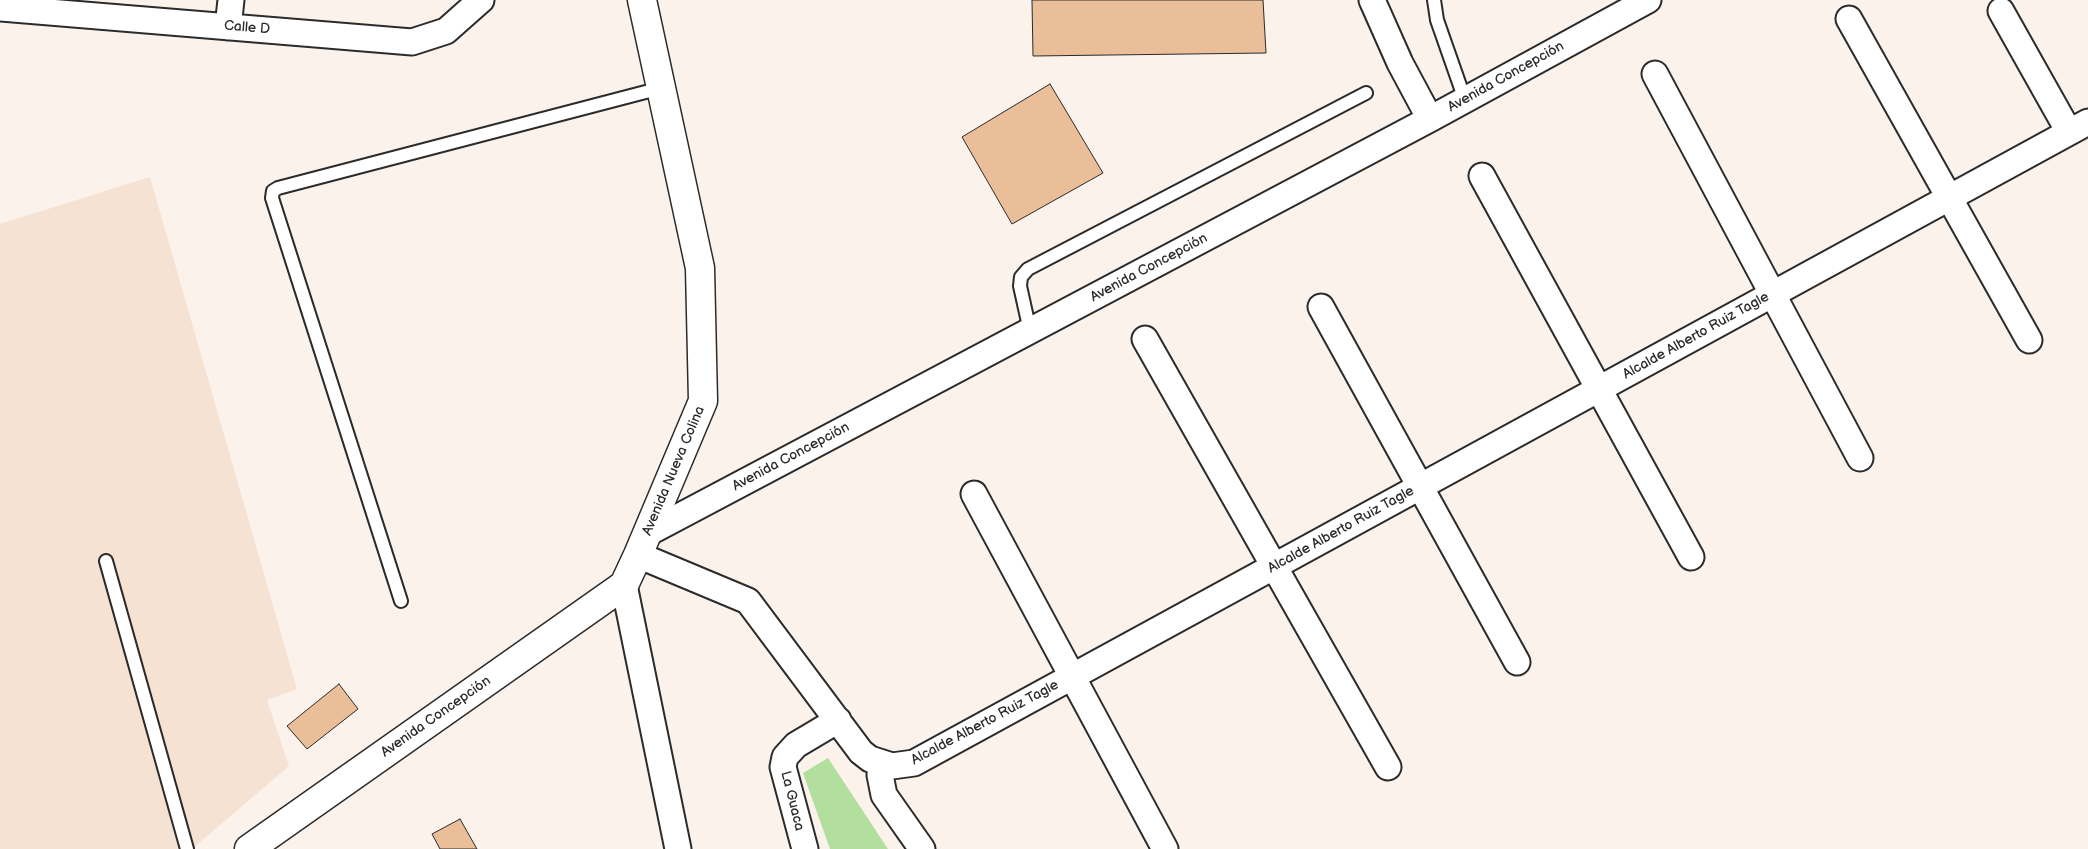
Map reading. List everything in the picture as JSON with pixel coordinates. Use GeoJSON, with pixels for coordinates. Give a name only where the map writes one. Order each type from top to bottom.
{"type":"FeatureCollection","features":[{"type":"Feature","properties":{"kind":"street"},"geometry":{"type":"LineString","coordinates":[[228,27],[231,0]]}},
{"type":"Feature","properties":{"kind":"street","name":"Calle D"},"geometry":{"type":"LineString","coordinates":[[0,8],[25,5],[228,27],[412,42],[446,31],[481,0]]}},
{"type":"Feature","properties":{"kind":"street","name":"Avenida Nueva Colina"},"geometry":{"type":"LineString","coordinates":[[624,585],[703,401],[700,268],[642,0]]}},
{"type":"Feature","properties":{"kind":"street"},"geometry":{"type":"LineString","coordinates":[[1372,0],[1385,24],[1400,63],[1430,119]]}},
{"type":"Feature","properties":{"kind":"street","name":"Avenida Concepción"},"geometry":{"type":"LineString","coordinates":[[643,544],[1030,331],[1430,119],[1648,0]]}},
{"type":"Feature","properties":{"kind":"street"},"geometry":{"type":"LineString","coordinates":[[2001,11],[2078,127]]}},
{"type":"Feature","properties":{"kind":"street"},"geometry":{"type":"LineString","coordinates":[[1849,19],[2029,340]]}},
{"type":"Feature","properties":{"kind":"street"},"geometry":{"type":"LineString","coordinates":[[1654,74],[1860,458]]}},
{"type":"Feature","properties":{"kind":"street","name":"Alcalde Alberto Ruiz Tagle"},"geometry":{"type":"LineString","coordinates":[[881,764],[892,766],[914,762],[2078,127]]}},
{"type":"Feature","properties":{"kind":"street"},"geometry":{"type":"LineString","coordinates":[[1482,176],[1691,557]]}},
{"type":"Feature","properties":{"kind":"street"},"geometry":{"type":"LineString","coordinates":[[1321,307],[1518,662]]}},
{"type":"Feature","properties":{"kind":"street"},"geometry":{"type":"LineString","coordinates":[[1145,339],[1388,767]]}},
{"type":"Feature","properties":{"kind":"street"},"geometry":{"type":"LineString","coordinates":[[974,494],[1165,849]]}},
{"type":"Feature","properties":{"kind":"street"},"geometry":{"type":"LineString","coordinates":[[643,544],[748,601],[861,752],[881,764],[880,780],[884,795],[922,849]]}},
{"type":"Feature","properties":{"kind":"street"},"geometry":{"type":"LineString","coordinates":[[624,585],[678,849]]}},
{"type":"Feature","properties":{"kind":"street","name":"Avenida Concepción"},"geometry":{"type":"LineString","coordinates":[[249,849],[624,585]]}},
{"type":"Feature","properties":{"kind":"street","name":"La Guaca"},"geometry":{"type":"LineString","coordinates":[[805,849],[783,767],[785,757],[796,745],[838,720]]}},
{"type":"Feature","properties":{"kind":"lane"},"geometry":{"type":"LineString","coordinates":[[1434,0],[1436,20],[1465,100]]}},
{"type":"Feature","properties":{"kind":"lane"},"geometry":{"type":"LineString","coordinates":[[401,601],[272,198],[273,191],[278,188],[661,88]]}},
{"type":"Feature","properties":{"kind":"lane"},"geometry":{"type":"LineString","coordinates":[[1030,331],[1020,286],[1020,277],[1028,269],[1366,93]]}},
{"type":"Feature","properties":{"kind":"lane"},"geometry":{"type":"LineString","coordinates":[[106,560],[187,849]]}},
{"type":"Feature","properties":{"kind":"shaded area"},"geometry":{"type":"Polygon","coordinates":[[[150,177],[297,689],[267,700],[289,766],[192,849],[0,849],[0,224],[150,177]]]}},
{"type":"Feature","properties":{"kind":"green space"},"geometry":{"type":"Polygon","coordinates":[[[828,758],[888,849],[830,849],[803,773],[828,758]]]}},
{"type":"Feature","properties":{"kind":"building"},"geometry":{"type":"Polygon","coordinates":[[[1032,0],[1263,0],[1266,53],[1033,56],[1032,0]]]}},
{"type":"Feature","properties":{"kind":"building"},"geometry":{"type":"Polygon","coordinates":[[[1050,84],[1103,173],[1012,224],[962,137],[1050,84]]]}},
{"type":"Feature","properties":{"kind":"building"},"geometry":{"type":"Polygon","coordinates":[[[339,684],[358,709],[307,749],[287,726],[339,684]]]}},
{"type":"Feature","properties":{"kind":"building"},"geometry":{"type":"Polygon","coordinates":[[[460,819],[477,849],[440,849],[432,834],[460,819]]]}}]}
